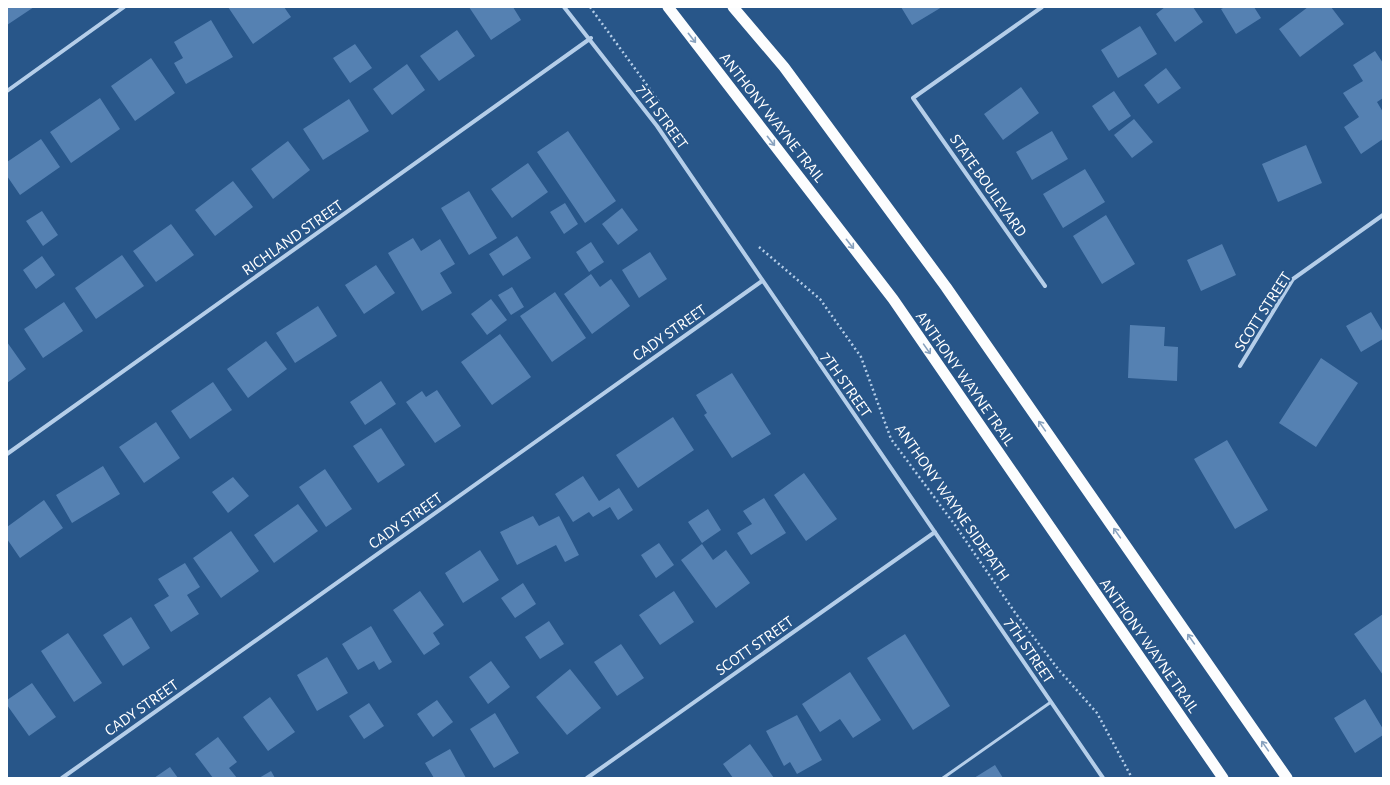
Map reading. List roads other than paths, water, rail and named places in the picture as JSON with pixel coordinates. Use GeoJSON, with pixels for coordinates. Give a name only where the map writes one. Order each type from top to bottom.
{"type":"FeatureCollection","features":[{"type":"Feature","properties":{"kind":"highway","name":"ANTHONY WAYNE TRAIL"},"geometry":{"type":"LineString","coordinates":[[668,7],[893,299],[1223,778]]}},
{"type":"Feature","properties":{"kind":"highway"},"geometry":{"type":"LineString","coordinates":[[733,7],[784,67],[946,287],[1287,778]]}},
{"type":"Feature","properties":{"kind":"street"},"geometry":{"type":"LineString","coordinates":[[7,91],[124,7]]}},
{"type":"Feature","properties":{"kind":"street","name":"7TH STREET"},"geometry":{"type":"LineString","coordinates":[[564,7],[590,38],[657,126],[1103,778]]}},
{"type":"Feature","properties":{"kind":"street","name":"STATE BOULEVARD"},"geometry":{"type":"LineString","coordinates":[[1042,7],[913,98],[1045,286]]}},
{"type":"Feature","properties":{"kind":"street","name":"RICHLAND STREET"},"geometry":{"type":"LineString","coordinates":[[7,454],[590,38]]}},
{"type":"Feature","properties":{"kind":"street","name":"SCOTT STREET"},"geometry":{"type":"LineString","coordinates":[[1240,366],[1293,279],[1383,215]]}},
{"type":"Feature","properties":{"kind":"street","name":"CADY STREET"},"geometry":{"type":"LineString","coordinates":[[62,778],[762,281]]}},
{"type":"Feature","properties":{"kind":"street","name":"SCOTT STREET"},"geometry":{"type":"LineString","coordinates":[[587,778],[935,532]]}},
{"type":"Feature","properties":{"kind":"lane"},"geometry":{"type":"LineString","coordinates":[[943,778],[1052,702]]}}]}
